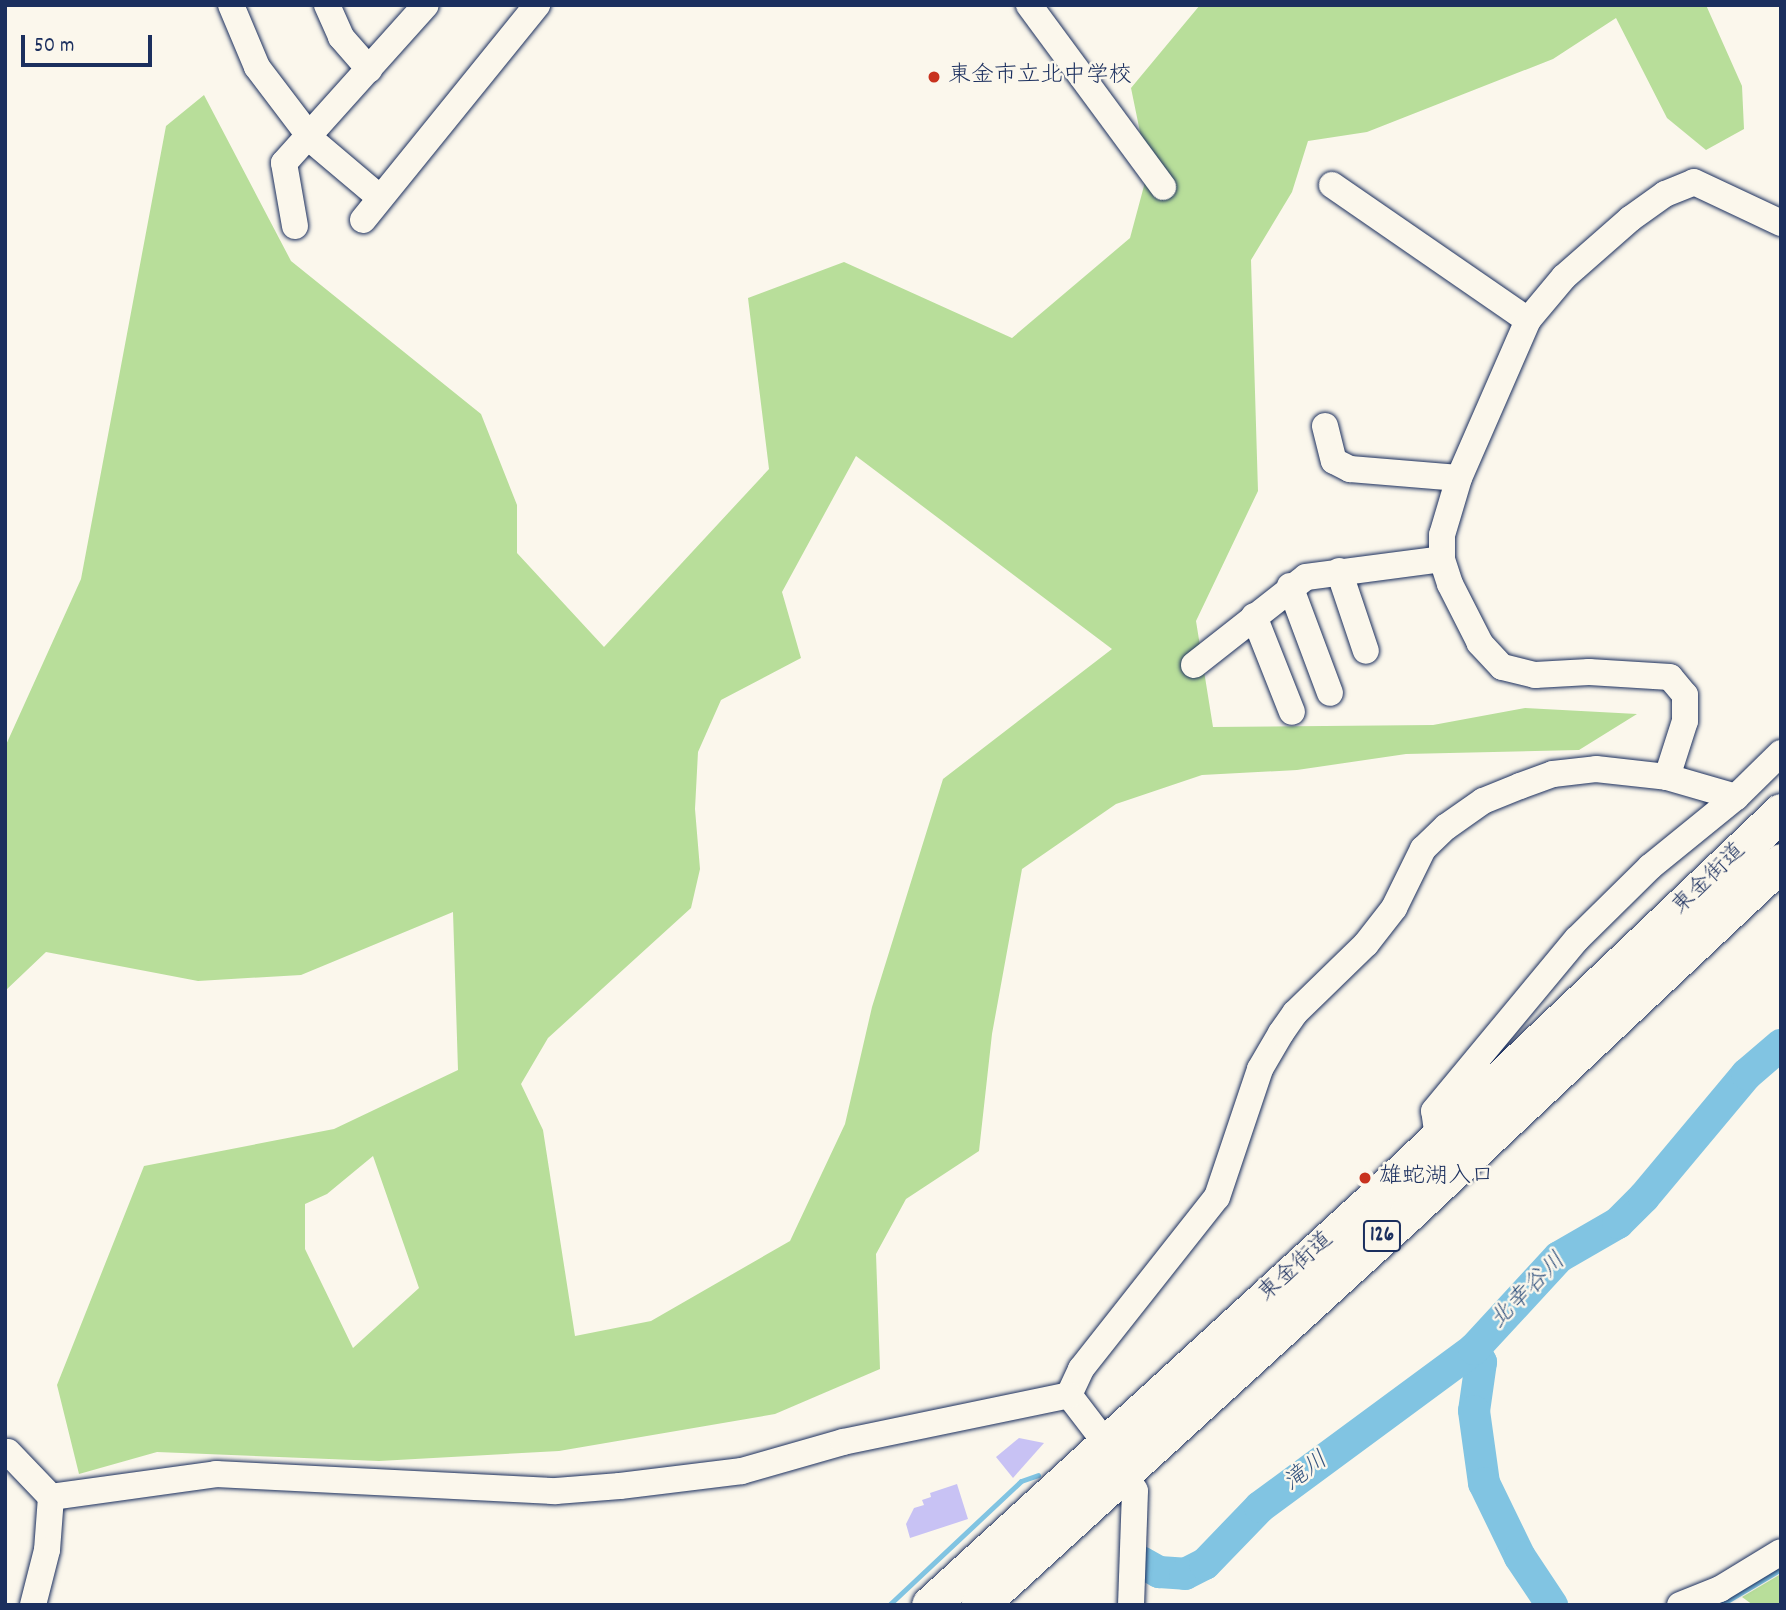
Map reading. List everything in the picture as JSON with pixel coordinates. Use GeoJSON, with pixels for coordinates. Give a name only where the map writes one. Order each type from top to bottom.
{"type":"FeatureCollection","features":[{"type":"Feature","properties":{"kind":"highway","name":"東金街道"},"geometry":{"type":"LineString","coordinates":[[979,1605],[1115,1456],[1438,1138],[1569,1039],[1781,812]]}},
{"type":"Feature","properties":{"kind":"highway","name":"東金街道"},"geometry":{"type":"LineString","coordinates":[[930,1605],[1115,1456],[1569,1039],[1781,862]]}},
{"type":"Feature","properties":{"kind":"street"},"geometry":{"type":"LineString","coordinates":[[231,5],[257,67],[309,136],[379,197]]}},
{"type":"Feature","properties":{"kind":"street"},"geometry":{"type":"LineString","coordinates":[[327,5],[341,37],[369,69]]}},
{"type":"Feature","properties":{"kind":"street"},"geometry":{"type":"LineString","coordinates":[[363,220],[537,5]]}},
{"type":"Feature","properties":{"kind":"street"},"geometry":{"type":"LineString","coordinates":[[1029,5],[1163,187]]}},
{"type":"Feature","properties":{"kind":"street"},"geometry":{"type":"LineString","coordinates":[[295,226],[284,163],[424,6]]}},
{"type":"Feature","properties":{"kind":"street"},"geometry":{"type":"LineString","coordinates":[[1667,777],[1685,721],[1685,695],[1670,677],[1601,673],[1535,675],[1502,667],[1480,643],[1441,559],[1442,535],[1459,478],[1528,320],[1564,276],[1630,219],[1665,194],[1694,182],[1781,223]]}},
{"type":"Feature","properties":{"kind":"street"},"geometry":{"type":"LineString","coordinates":[[1332,185],[1528,320]]}},
{"type":"Feature","properties":{"kind":"street"},"geometry":{"type":"LineString","coordinates":[[1325,426],[1334,461],[1350,469],[1459,478]]}},
{"type":"Feature","properties":{"kind":"street"},"geometry":{"type":"LineString","coordinates":[[1194,665],[1290,586],[1306,577],[1441,559]]}},
{"type":"Feature","properties":{"kind":"street"},"geometry":{"type":"LineString","coordinates":[[1339,571],[1366,651]]}},
{"type":"Feature","properties":{"kind":"street"},"geometry":{"type":"LineString","coordinates":[[1290,586],[1330,693]]}},
{"type":"Feature","properties":{"kind":"street"},"geometry":{"type":"LineString","coordinates":[[1254,616],[1292,712]]}},
{"type":"Feature","properties":{"kind":"street"},"geometry":{"type":"LineString","coordinates":[[1438,1138],[1434,1111],[1577,939],[1650,867],[1736,797],[1781,753]]}},
{"type":"Feature","properties":{"kind":"street"},"geometry":{"type":"LineString","coordinates":[[1069,1395],[1081,1369],[1217,1197],[1260,1069],[1281,1033],[1394,908],[1423,849],[1483,801],[1553,774],[1595,769],[1667,777],[1736,797]]}},
{"type":"Feature","properties":{"kind":"street"},"geometry":{"type":"LineString","coordinates":[[1531,996],[1569,1039]]}},
{"type":"Feature","properties":{"kind":"street"},"geometry":{"type":"LineString","coordinates":[[1069,1395],[1115,1456],[1136,1504],[1131,1605]]}},
{"type":"Feature","properties":{"kind":"street"},"geometry":{"type":"LineString","coordinates":[[51,1497],[216,1474],[556,1491],[620,1486],[742,1471],[843,1442],[1069,1395]]}},
{"type":"Feature","properties":{"kind":"street"},"geometry":{"type":"LineString","coordinates":[[8,1452],[51,1497],[47,1550],[33,1605]]}},
{"type":"Feature","properties":{"kind":"street"},"geometry":{"type":"LineString","coordinates":[[1687,1604],[1720,1589],[1781,1552]]}},
{"type":"Feature","properties":{"kind":"green space"},"geometry":{"type":"Polygon","coordinates":[[[1200,5],[1706,5],[1742,86],[1744,129],[1706,150],[1667,118],[1616,18],[1553,59],[1367,132],[1308,141],[1292,192],[1251,260],[1258,491],[1196,621],[1213,727],[1433,725],[1525,708],[1637,714],[1579,750],[1406,754],[1297,770],[1202,775],[1116,804],[1022,869],[992,1034],[979,1151],[906,1199],[876,1254],[880,1369],[775,1414],[559,1451],[379,1461],[157,1452],[79,1474],[57,1385],[144,1166],[334,1129],[458,1070],[453,912],[301,975],[198,981],[46,952],[5,991],[5,747],[81,579],[166,126],[204,95],[291,261],[481,414],[517,505],[517,553],[604,647],[769,469],[748,298],[844,262],[1012,338],[1130,238],[1148,171],[1131,88],[1200,5]],[[856,456],[782,592],[801,658],[721,700],[698,752],[695,809],[700,869],[691,908],[548,1038],[521,1084],[543,1130],[575,1336],[651,1321],[790,1241],[845,1124],[872,1007],[943,779],[1112,649],[856,456]],[[373,1156],[327,1194],[305,1204],[305,1249],[353,1348],[419,1288],[373,1156]]]}},
{"type":"Feature","properties":{"kind":"green space"},"geometry":{"type":"Polygon","coordinates":[[[1781,1574],[1781,1605],[1753,1605],[1742,1597],[1781,1574]]]}},
{"type":"Feature","properties":{"kind":"building"},"geometry":{"type":"Polygon","coordinates":[[[1019,1438],[1044,1443],[1013,1478],[996,1457],[1019,1438]]]}},
{"type":"Feature","properties":{"kind":"building"},"geometry":{"type":"Polygon","coordinates":[[[957,1484],[968,1519],[910,1538],[906,1524],[914,1508],[924,1505],[922,1500],[931,1497],[930,1493],[957,1484]]]}},
{"type":"Feature","properties":{"kind":"waterway","name":"北幸谷川"},"geometry":{"type":"LineString","coordinates":[[1141,1562],[1159,1572],[1185,1574],[1205,1564],[1260,1507],[1474,1349],[1559,1257],[1618,1223],[1644,1197],[1747,1074],[1781,1045]]}},
{"type":"Feature","properties":{"kind":"waterway","name":"北幸谷川"},"geometry":{"type":"LineString","coordinates":[[1474,1349],[1481,1362],[1474,1411],[1484,1483],[1520,1557],[1552,1605]]}},
{"type":"Feature","properties":{"kind":"waterway","name":"滝川"},"geometry":{"type":"LineString","coordinates":[[889,1605],[1021,1481],[1038,1475]]}},
{"type":"Feature","properties":{"kind":"waterway"},"geometry":{"type":"LineString","coordinates":[[1720,1605],[1781,1569]]}},
{"type":"Feature","properties":{"kind":"place","name":"東金市立北中学校"},"geometry":{"type":"Point","coordinates":[934,77]}},
{"type":"Feature","properties":{"kind":"place","name":"雄蛇湖入口"},"geometry":{"type":"Point","coordinates":[1365,1178]}}]}
